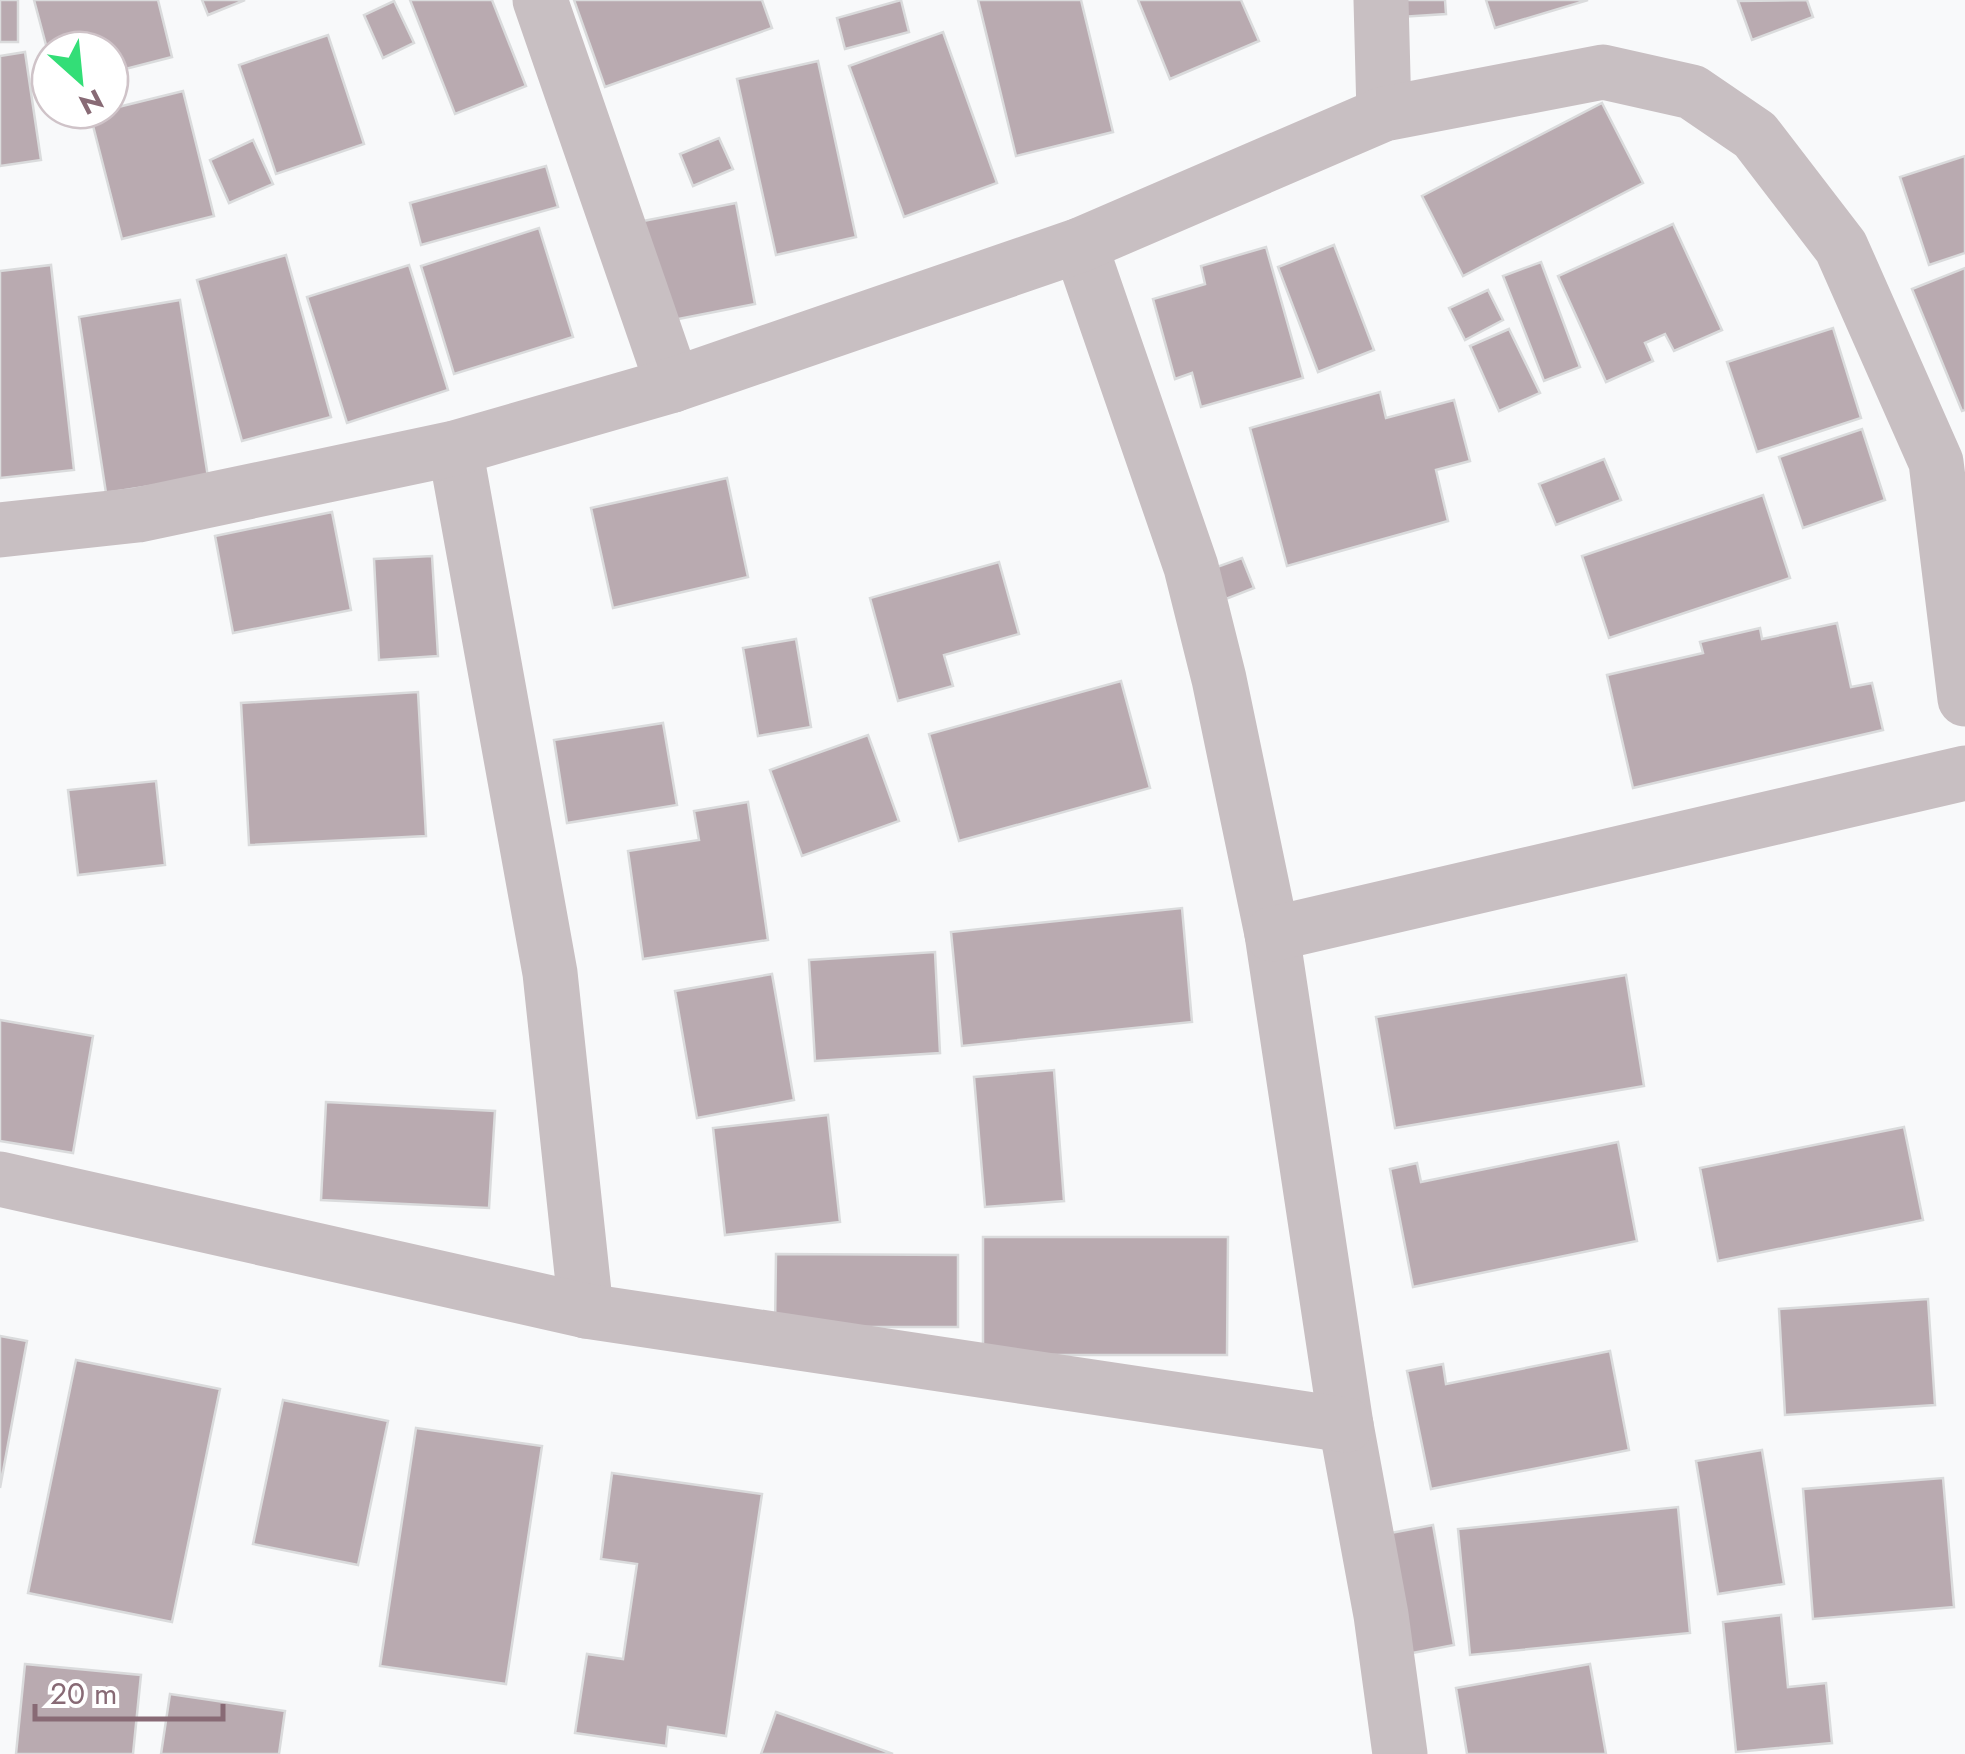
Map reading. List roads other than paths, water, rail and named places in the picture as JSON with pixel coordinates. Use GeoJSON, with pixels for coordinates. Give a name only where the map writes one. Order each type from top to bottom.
{"type":"FeatureCollection","features":[{"type":"Feature","properties":{"kind":"street"},"geometry":{"type":"LineString","coordinates":[[540,0],[673,385]]}},
{"type":"Feature","properties":{"kind":"street"},"geometry":{"type":"LineString","coordinates":[[1381,0],[1384,114]]}},
{"type":"Feature","properties":{"kind":"street"},"geometry":{"type":"LineString","coordinates":[[0,530],[138,515],[454,448],[673,385],[1080,245],[1384,114],[1603,72],[1692,92],[1755,135],[1841,246],[1950,456],[1965,700]]}},
{"type":"Feature","properties":{"kind":"street"},"geometry":{"type":"LineString","coordinates":[[1080,245],[1191,567],[1219,679],[1272,934],[1346,1425],[1382,1615],[1400,1754]]}},
{"type":"Feature","properties":{"kind":"street"},"geometry":{"type":"LineString","coordinates":[[454,448],[550,973],[586,1311]]}},
{"type":"Feature","properties":{"kind":"street"},"geometry":{"type":"LineString","coordinates":[[1272,934],[1965,773]]}},
{"type":"Feature","properties":{"kind":"street"},"geometry":{"type":"LineString","coordinates":[[0,1179],[586,1311],[1346,1425]]}}]}
